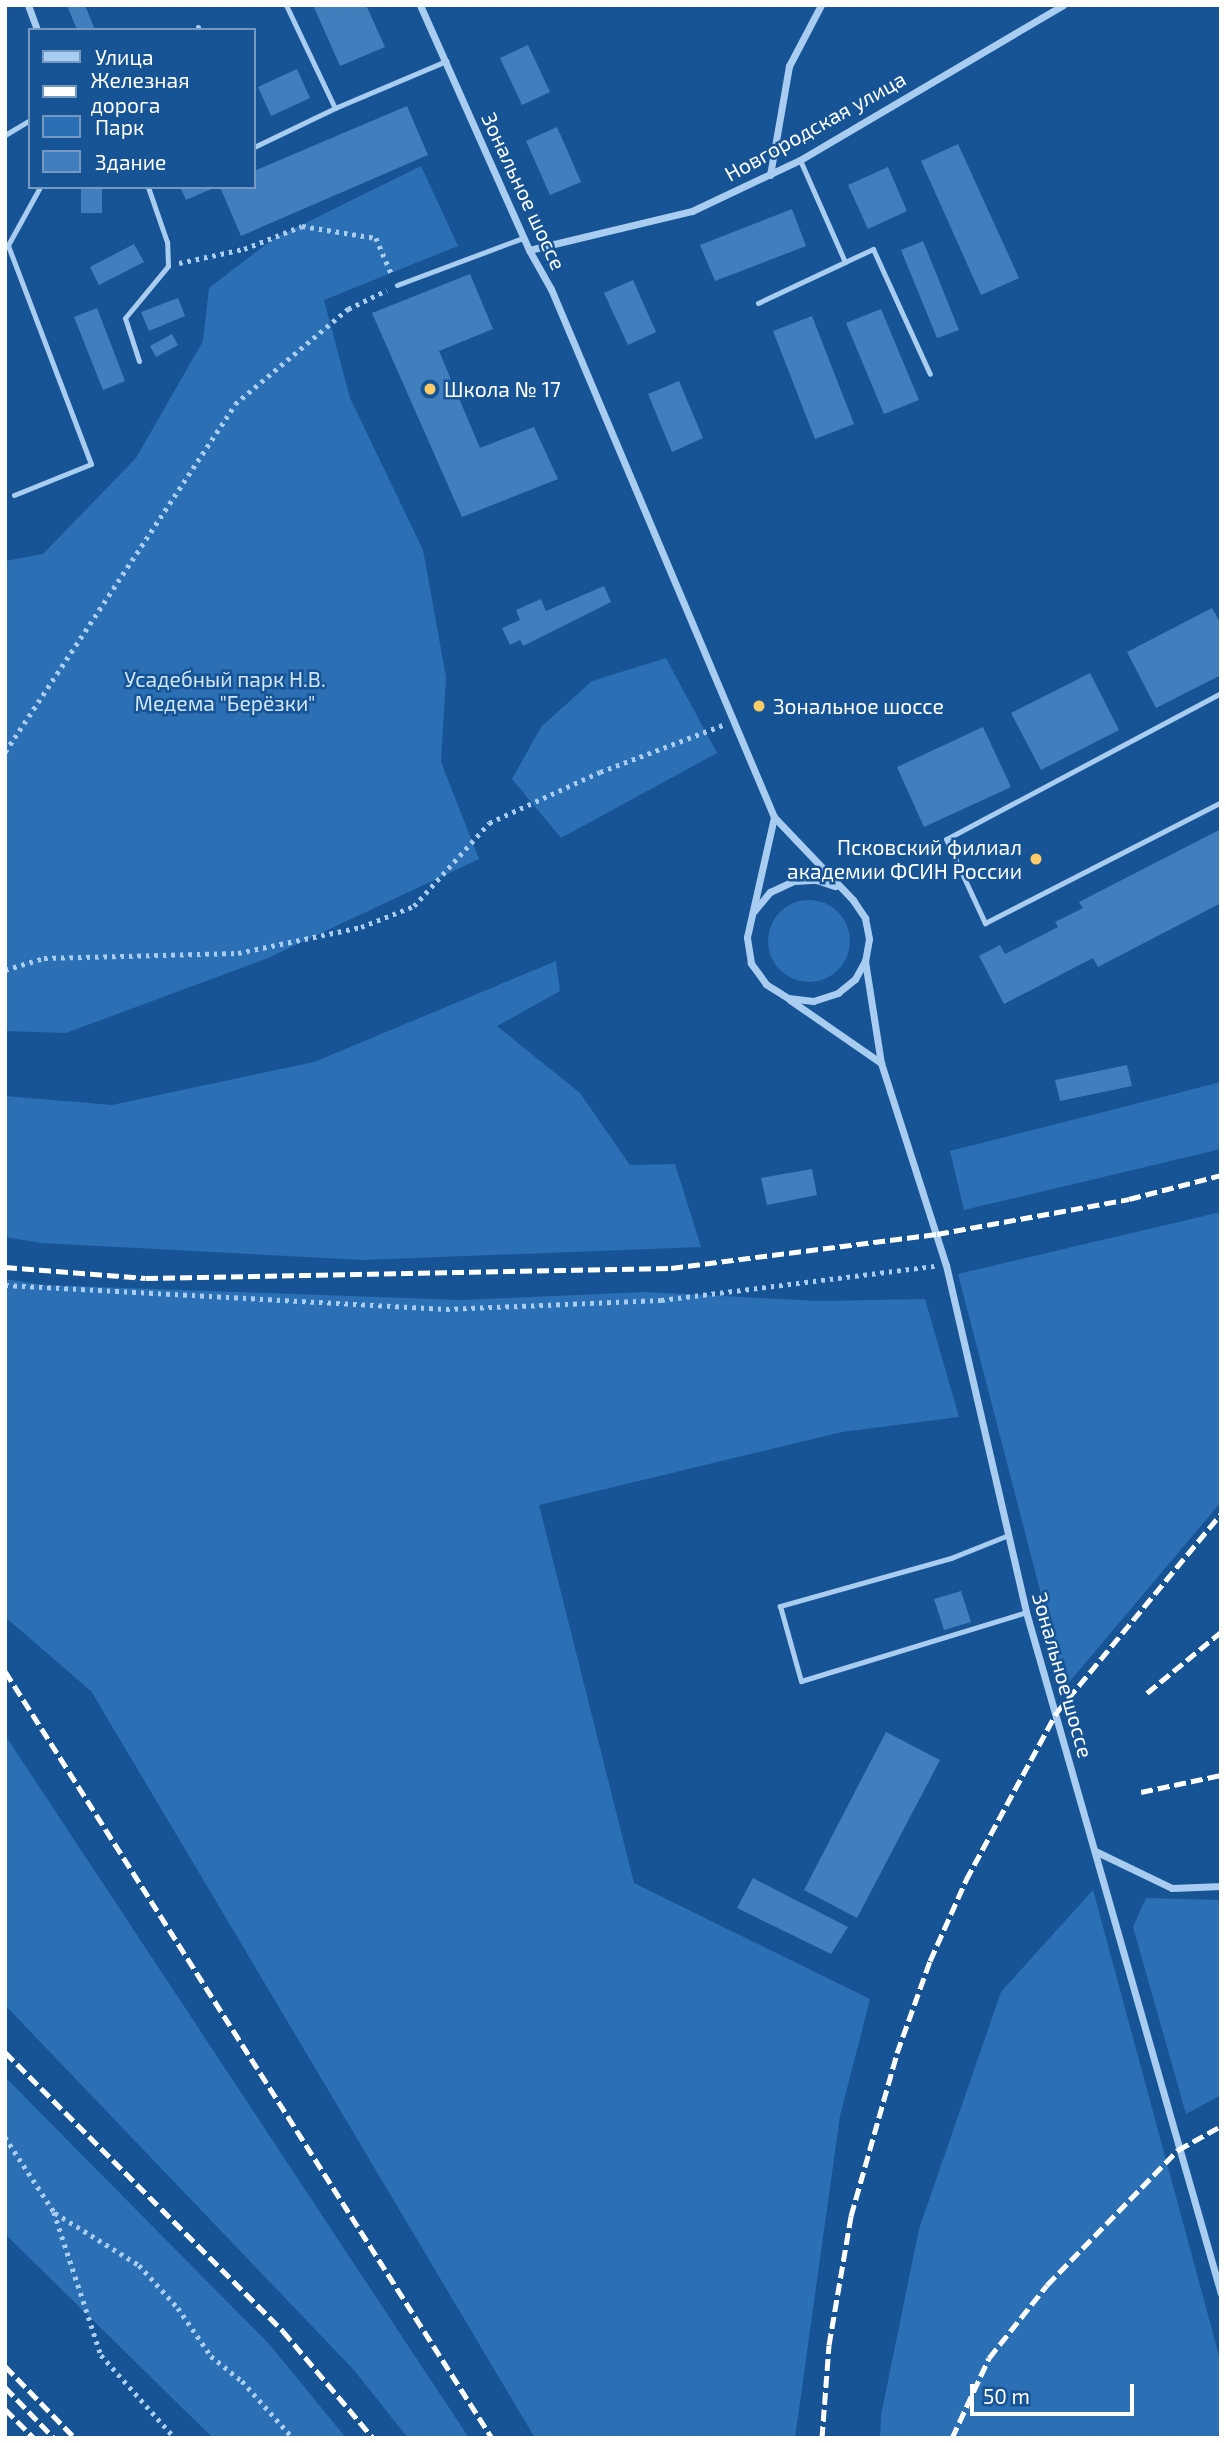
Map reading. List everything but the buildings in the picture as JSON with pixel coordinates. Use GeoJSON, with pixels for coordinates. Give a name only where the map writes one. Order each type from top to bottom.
{"type":"FeatureCollection","features":[{"type":"Feature","properties":{"kind":"street"},"geometry":{"type":"LineString","coordinates":[[27,5],[36,28]]}},
{"type":"Feature","properties":{"kind":"street","name":"Зональное шоссе"},"geometry":{"type":"LineString","coordinates":[[420,5],[528,250],[551,289],[774,817],[836,887],[853,900],[865,918],[869,939],[865,961],[881,1063],[946,1265],[1006,1536],[1026,1612],[1221,2294]]}},
{"type":"Feature","properties":{"kind":"street"},"geometry":{"type":"LineString","coordinates":[[771,175],[789,66],[821,5]]}},
{"type":"Feature","properties":{"kind":"street","name":"Новгородская улица"},"geometry":{"type":"LineString","coordinates":[[528,250],[692,211],[771,175],[1063,5]]}},
{"type":"Feature","properties":{"kind":"street"},"geometry":{"type":"LineString","coordinates":[[774,817],[747,937],[751,963],[766,984],[881,1063]]}},
{"type":"Feature","properties":{"kind":"street"},"geometry":{"type":"LineString","coordinates":[[754,912],[771,892],[794,881],[816,880],[836,887]]}},
{"type":"Feature","properties":{"kind":"street"},"geometry":{"type":"LineString","coordinates":[[788,998],[813,1001],[838,993],[855,979],[865,961]]}},
{"type":"Feature","properties":{"kind":"street"},"geometry":{"type":"LineString","coordinates":[[1095,1851],[1171,1888],[1221,1886]]}},
{"type":"Feature","properties":{"kind":"lane"},"geometry":{"type":"LineString","coordinates":[[286,5],[335,108]]}},
{"type":"Feature","properties":{"kind":"lane"},"geometry":{"type":"LineString","coordinates":[[256,146],[335,108],[446,61]]}},
{"type":"Feature","properties":{"kind":"lane"},"geometry":{"type":"LineString","coordinates":[[5,135],[28,121]]}},
{"type":"Feature","properties":{"kind":"lane"},"geometry":{"type":"LineString","coordinates":[[800,160],[845,262]]}},
{"type":"Feature","properties":{"kind":"lane"},"geometry":{"type":"LineString","coordinates":[[14,495],[91,464],[8,245],[39,189]]}},
{"type":"Feature","properties":{"kind":"lane"},"geometry":{"type":"LineString","coordinates":[[139,361],[125,318],[168,266],[167,242],[149,189]]}},
{"type":"Feature","properties":{"kind":"lane"},"geometry":{"type":"LineString","coordinates":[[397,285],[523,238]]}},
{"type":"Feature","properties":{"kind":"lane"},"geometry":{"type":"LineString","coordinates":[[758,303],[873,249],[930,374]]}},
{"type":"Feature","properties":{"kind":"lane"},"geometry":{"type":"LineString","coordinates":[[1221,693],[946,839],[985,923],[1221,802]]}},
{"type":"Feature","properties":{"kind":"lane"},"geometry":{"type":"LineString","coordinates":[[1006,1536],[951,1558],[780,1606],[801,1681],[1026,1612]]}},
{"type":"Feature","properties":{"kind":"path"},"geometry":{"type":"LineString","coordinates":[[5,752],[235,404],[348,309],[397,285],[376,238],[302,226],[244,249],[168,266]]}},
{"type":"Feature","properties":{"kind":"path"},"geometry":{"type":"LineString","coordinates":[[5,970],[44,958],[238,953],[361,928],[414,906],[489,823],[600,772],[713,730]]}},
{"type":"Feature","properties":{"kind":"path"},"geometry":{"type":"LineString","coordinates":[[5,1285],[446,1309],[661,1300],[946,1265]]}},
{"type":"Feature","properties":{"kind":"path"},"geometry":{"type":"LineString","coordinates":[[5,2137],[54,2212],[101,2355],[175,2438]]}},
{"type":"Feature","properties":{"kind":"path"},"geometry":{"type":"LineString","coordinates":[[54,2212],[139,2265],[178,2308],[211,2356],[242,2381],[293,2438]]}},
{"type":"Feature","properties":{"kind":"green space","name":"Усадебный парк Н.В. Медема \"Берёзки\""},"geometry":{"type":"Polygon","coordinates":[[[421,166],[458,246],[324,300],[350,398],[423,550],[446,677],[441,762],[479,859],[268,958],[66,1033],[5,1031],[5,561],[43,554],[136,458],[203,341],[209,288],[273,239],[421,166]]]}},
{"type":"Feature","properties":{"kind":"green space"},"geometry":{"type":"Polygon","coordinates":[[[666,658],[717,753],[561,838],[512,779],[541,727],[592,681],[666,658]]]}},
{"type":"Feature","properties":{"kind":"green space"},"geometry":{"type":"Polygon","coordinates":[[[801,900],[817,900],[832,907],[843,918],[850,933],[847,957],[838,970],[817,982],[801,982],[786,975],[775,964],[768,949],[768,933],[775,918],[786,907],[801,900]]]}},
{"type":"Feature","properties":{"kind":"green space"},"geometry":{"type":"Polygon","coordinates":[[[556,961],[560,991],[497,1026],[580,1093],[630,1165],[675,1164],[701,1247],[362,1260],[42,1243],[5,1237],[5,1096],[112,1105],[314,1062],[556,961]]]}},
{"type":"Feature","properties":{"kind":"green space"},"geometry":{"type":"Polygon","coordinates":[[[1221,1082],[1221,1149],[964,1210],[950,1151],[1221,1082]]]}},
{"type":"Feature","properties":{"kind":"green space"},"geometry":{"type":"Polygon","coordinates":[[[1221,1212],[1221,1502],[1065,1687],[958,1274],[1221,1212]]]}},
{"type":"Feature","properties":{"kind":"green space"},"geometry":{"type":"Polygon","coordinates":[[[5,1279],[44,1285],[461,1300],[646,1292],[819,1301],[925,1299],[959,1417],[842,1432],[539,1505],[634,1883],[870,1999],[840,2116],[795,2438],[535,2438],[91,1691],[5,1617],[5,1279]]]}},
{"type":"Feature","properties":{"kind":"green space"},"geometry":{"type":"Polygon","coordinates":[[[5,1735],[469,2438],[408,2438],[353,2369],[5,2005],[5,1735]]]}},
{"type":"Feature","properties":{"kind":"green space"},"geometry":{"type":"Polygon","coordinates":[[[1093,1890],[1221,2363],[1221,2438],[880,2438],[881,2415],[919,2229],[1001,1992],[1093,1890]]]}},
{"type":"Feature","properties":{"kind":"green space"},"geometry":{"type":"Polygon","coordinates":[[[1146,1898],[1221,1900],[1221,2095],[1186,2114],[1133,1927],[1146,1898]]]}},
{"type":"Feature","properties":{"kind":"green space"},"geometry":{"type":"Polygon","coordinates":[[[5,2077],[270,2345],[346,2438],[213,2438],[5,2234],[5,2077]]]}},
{"type":"Feature","properties":{"kind":"railway"},"geometry":{"type":"LineString","coordinates":[[5,1267],[146,1278],[671,1268],[937,1234],[1129,1199],[1221,1175]]}},
{"type":"Feature","properties":{"kind":"railway"},"geometry":{"type":"LineString","coordinates":[[822,2438],[829,2345],[851,2216],[897,2053],[930,1961],[966,1880],[1057,1712],[1221,1514]]}},
{"type":"Feature","properties":{"kind":"railway"},"geometry":{"type":"LineString","coordinates":[[1147,1693],[1221,1632]]}},
{"type":"Feature","properties":{"kind":"railway"},"geometry":{"type":"LineString","coordinates":[[5,1671],[492,2438]]}},
{"type":"Feature","properties":{"kind":"railway"},"geometry":{"type":"LineString","coordinates":[[1141,1792],[1221,1775]]}},
{"type":"Feature","properties":{"kind":"railway"},"geometry":{"type":"LineString","coordinates":[[5,2052],[283,2331],[373,2438]]}},
{"type":"Feature","properties":{"kind":"railway"},"geometry":{"type":"LineString","coordinates":[[952,2438],[989,2358],[1047,2285],[1178,2150],[1221,2126]]}},
{"type":"Feature","properties":{"kind":"railway"},"geometry":{"type":"LineString","coordinates":[[5,2366],[75,2438]]}},
{"type":"Feature","properties":{"kind":"railway"},"geometry":{"type":"LineString","coordinates":[[5,2387],[54,2438]]}},
{"type":"Feature","properties":{"kind":"railway"},"geometry":{"type":"LineString","coordinates":[[5,2409],[34,2438]]}},
{"type":"Feature","properties":{"kind":"place","name":"Школа № 17"},"geometry":{"type":"Point","coordinates":[430,389]}},
{"type":"Feature","properties":{"kind":"place","name":"Зональное шоссе"},"geometry":{"type":"Point","coordinates":[759,706]}},
{"type":"Feature","properties":{"kind":"place","name":"Псковский филиал академии ФСИН России"},"geometry":{"type":"Point","coordinates":[1036,859]}}]}
